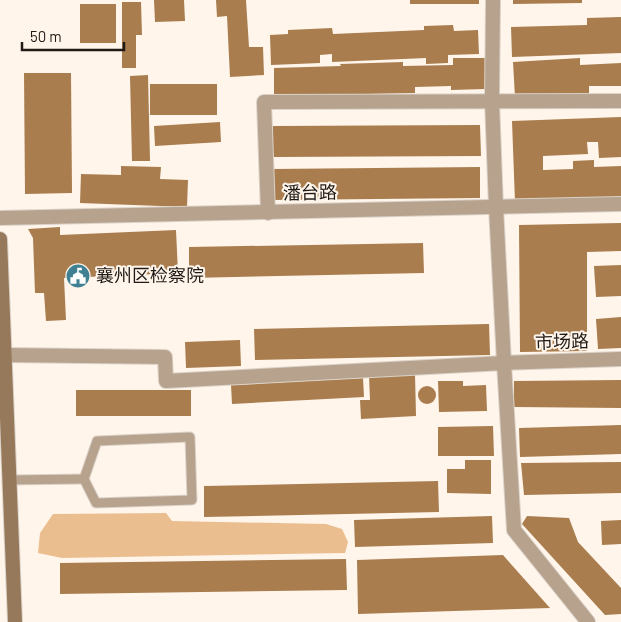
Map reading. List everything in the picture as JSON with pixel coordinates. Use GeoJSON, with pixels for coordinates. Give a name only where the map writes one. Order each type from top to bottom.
{"type":"FeatureCollection","features":[{"type":"Feature","properties":{"kind":"main road"},"geometry":{"type":"LineString","coordinates":[[0,239],[15,622]]}},
{"type":"Feature","properties":{"kind":"street"},"geometry":{"type":"LineString","coordinates":[[493,0],[492,101],[496,207],[514,530],[588,622]]}},
{"type":"Feature","properties":{"kind":"street"},"geometry":{"type":"LineString","coordinates":[[268,213],[264,102],[621,101]]}},
{"type":"Feature","properties":{"kind":"street","name":"潘台路"},"geometry":{"type":"LineString","coordinates":[[0,218],[621,204]]}},
{"type":"Feature","properties":{"kind":"street","name":"市场路"},"geometry":{"type":"LineString","coordinates":[[4,355],[165,357],[166,382],[504,363],[621,359]]}},
{"type":"Feature","properties":{"kind":"lane"},"geometry":{"type":"LineString","coordinates":[[190,437],[192,500],[96,503],[84,479],[97,441],[190,437]]}},
{"type":"Feature","properties":{"kind":"lane"},"geometry":{"type":"LineString","coordinates":[[9,480],[84,479]]}},
{"type":"Feature","properties":{"kind":"shaded area"},"geometry":{"type":"Polygon","coordinates":[[[166,513],[172,521],[326,524],[342,529],[348,542],[345,553],[62,558],[38,553],[40,533],[53,514],[166,513]]]}},
{"type":"Feature","properties":{"kind":"building"},"geometry":{"type":"Polygon","coordinates":[[[154,0],[184,0],[185,21],[155,22],[154,0]]]}},
{"type":"Feature","properties":{"kind":"building"},"geometry":{"type":"Polygon","coordinates":[[[216,0],[246,0],[249,47],[263,47],[264,75],[230,77],[227,16],[217,17],[216,0]]]}},
{"type":"Feature","properties":{"kind":"building"},"geometry":{"type":"Polygon","coordinates":[[[410,0],[479,0],[479,4],[410,4],[410,0]]]}},
{"type":"Feature","properties":{"kind":"building"},"geometry":{"type":"Polygon","coordinates":[[[513,0],[582,0],[582,3],[513,4],[513,0]]]}},
{"type":"Feature","properties":{"kind":"building"},"geometry":{"type":"Polygon","coordinates":[[[122,2],[141,2],[142,35],[136,35],[136,68],[122,68],[122,2]]]}},
{"type":"Feature","properties":{"kind":"building"},"geometry":{"type":"Polygon","coordinates":[[[80,4],[116,4],[116,43],[80,43],[80,4]]]}},
{"type":"Feature","properties":{"kind":"building"},"geometry":{"type":"Polygon","coordinates":[[[621,17],[621,53],[512,57],[511,27],[587,25],[587,18],[621,17]]]}},
{"type":"Feature","properties":{"kind":"building"},"geometry":{"type":"Polygon","coordinates":[[[453,25],[454,31],[478,30],[479,54],[448,55],[448,63],[426,64],[426,58],[332,62],[332,54],[320,55],[320,63],[271,65],[270,35],[288,34],[288,30],[332,28],[333,34],[424,30],[424,26],[453,25]]]}},
{"type":"Feature","properties":{"kind":"building"},"geometry":{"type":"Polygon","coordinates":[[[453,58],[485,58],[485,89],[451,90],[451,86],[415,87],[415,93],[274,96],[274,68],[403,62],[403,66],[453,65],[453,58]]]}},
{"type":"Feature","properties":{"kind":"building"},"geometry":{"type":"Polygon","coordinates":[[[580,58],[580,65],[621,63],[621,86],[589,86],[589,94],[515,97],[513,62],[580,58]]]}},
{"type":"Feature","properties":{"kind":"building"},"geometry":{"type":"Polygon","coordinates":[[[24,73],[71,73],[72,193],[25,194],[24,73]]]}},
{"type":"Feature","properties":{"kind":"building"},"geometry":{"type":"Polygon","coordinates":[[[148,75],[150,161],[132,161],[130,76],[148,75]]]}},
{"type":"Feature","properties":{"kind":"building"},"geometry":{"type":"Polygon","coordinates":[[[150,84],[217,84],[217,115],[150,115],[150,84]]]}},
{"type":"Feature","properties":{"kind":"building"},"geometry":{"type":"Polygon","coordinates":[[[621,117],[621,157],[599,158],[598,142],[587,142],[588,154],[543,156],[543,170],[573,169],[573,161],[594,160],[594,167],[621,166],[621,197],[515,202],[512,121],[621,117]]]}},
{"type":"Feature","properties":{"kind":"building"},"geometry":{"type":"Polygon","coordinates":[[[220,122],[221,142],[155,146],[154,126],[220,122]]]}},
{"type":"Feature","properties":{"kind":"building"},"geometry":{"type":"Polygon","coordinates":[[[480,125],[481,156],[273,157],[273,126],[480,125]]]}},
{"type":"Feature","properties":{"kind":"building"},"geometry":{"type":"Polygon","coordinates":[[[121,166],[161,167],[160,179],[188,180],[187,207],[80,203],[81,174],[121,175],[121,166]]]}},
{"type":"Feature","properties":{"kind":"building"},"geometry":{"type":"Polygon","coordinates":[[[480,167],[480,198],[272,200],[272,169],[480,167]]]}},
{"type":"Feature","properties":{"kind":"building"},"geometry":{"type":"Polygon","coordinates":[[[621,223],[621,251],[587,252],[587,351],[520,352],[519,225],[621,223]]]}},
{"type":"Feature","properties":{"kind":"building","name":"襄州区检察院"},"geometry":{"type":"Polygon","coordinates":[[[60,227],[60,235],[176,230],[178,273],[64,278],[66,320],[46,321],[44,293],[35,293],[33,238],[28,229],[60,227]]]}},
{"type":"Feature","properties":{"kind":"building"},"geometry":{"type":"Polygon","coordinates":[[[423,243],[424,273],[189,278],[189,247],[423,243]]]}},
{"type":"Feature","properties":{"kind":"building"},"geometry":{"type":"Polygon","coordinates":[[[621,265],[621,296],[596,297],[594,266],[621,265]]]}},
{"type":"Feature","properties":{"kind":"building"},"geometry":{"type":"Polygon","coordinates":[[[621,317],[621,348],[598,349],[596,319],[621,317]]]}},
{"type":"Feature","properties":{"kind":"building"},"geometry":{"type":"Polygon","coordinates":[[[489,324],[490,355],[255,360],[254,329],[489,324]]]}},
{"type":"Feature","properties":{"kind":"building"},"geometry":{"type":"Polygon","coordinates":[[[240,340],[241,366],[186,368],[185,342],[240,340]]]}},
{"type":"Feature","properties":{"kind":"building"},"geometry":{"type":"Polygon","coordinates":[[[415,374],[416,416],[361,419],[360,400],[370,400],[369,376],[415,374]]]}},
{"type":"Feature","properties":{"kind":"building"},"geometry":{"type":"Polygon","coordinates":[[[363,378],[364,397],[232,404],[231,385],[363,378]]]}},
{"type":"Feature","properties":{"kind":"building"},"geometry":{"type":"Polygon","coordinates":[[[621,380],[621,408],[514,407],[514,381],[621,380]]]}},
{"type":"Feature","properties":{"kind":"building"},"geometry":{"type":"Polygon","coordinates":[[[438,381],[463,381],[463,386],[486,385],[487,411],[439,412],[438,381]]]}},
{"type":"Feature","properties":{"kind":"building"},"geometry":{"type":"Polygon","coordinates":[[[427,386],[433,389],[436,395],[433,401],[427,404],[421,401],[418,395],[421,389],[427,386]]]}},
{"type":"Feature","properties":{"kind":"building"},"geometry":{"type":"Polygon","coordinates":[[[76,390],[191,390],[191,416],[76,416],[76,390]]]}},
{"type":"Feature","properties":{"kind":"building"},"geometry":{"type":"Polygon","coordinates":[[[621,425],[621,454],[520,457],[519,428],[621,425]]]}},
{"type":"Feature","properties":{"kind":"building"},"geometry":{"type":"Polygon","coordinates":[[[493,426],[494,456],[438,456],[438,427],[493,426]]]}},
{"type":"Feature","properties":{"kind":"building"},"geometry":{"type":"Polygon","coordinates":[[[465,460],[491,460],[491,494],[447,493],[447,469],[465,469],[465,460]]]}},
{"type":"Feature","properties":{"kind":"building"},"geometry":{"type":"Polygon","coordinates":[[[621,462],[621,493],[524,495],[521,463],[621,462]]]}},
{"type":"Feature","properties":{"kind":"building"},"geometry":{"type":"Polygon","coordinates":[[[438,481],[439,512],[204,517],[204,486],[438,481]]]}},
{"type":"Feature","properties":{"kind":"building"},"geometry":{"type":"Polygon","coordinates":[[[492,516],[493,543],[355,547],[354,520],[492,516]]]}},
{"type":"Feature","properties":{"kind":"building"},"geometry":{"type":"Polygon","coordinates":[[[527,516],[569,518],[578,542],[621,588],[621,614],[605,615],[522,524],[527,516]]]}},
{"type":"Feature","properties":{"kind":"building"},"geometry":{"type":"Polygon","coordinates":[[[621,520],[621,544],[602,545],[601,521],[621,520]]]}},
{"type":"Feature","properties":{"kind":"building"},"geometry":{"type":"Polygon","coordinates":[[[503,555],[550,608],[358,614],[357,560],[503,555]]]}},
{"type":"Feature","properties":{"kind":"building"},"geometry":{"type":"Polygon","coordinates":[[[346,559],[347,590],[60,594],[60,563],[346,559]]]}},
{"type":"Feature","properties":{"kind":"place","name":"襄州区检察院"},"geometry":{"type":"Point","coordinates":[78,276]}}]}
